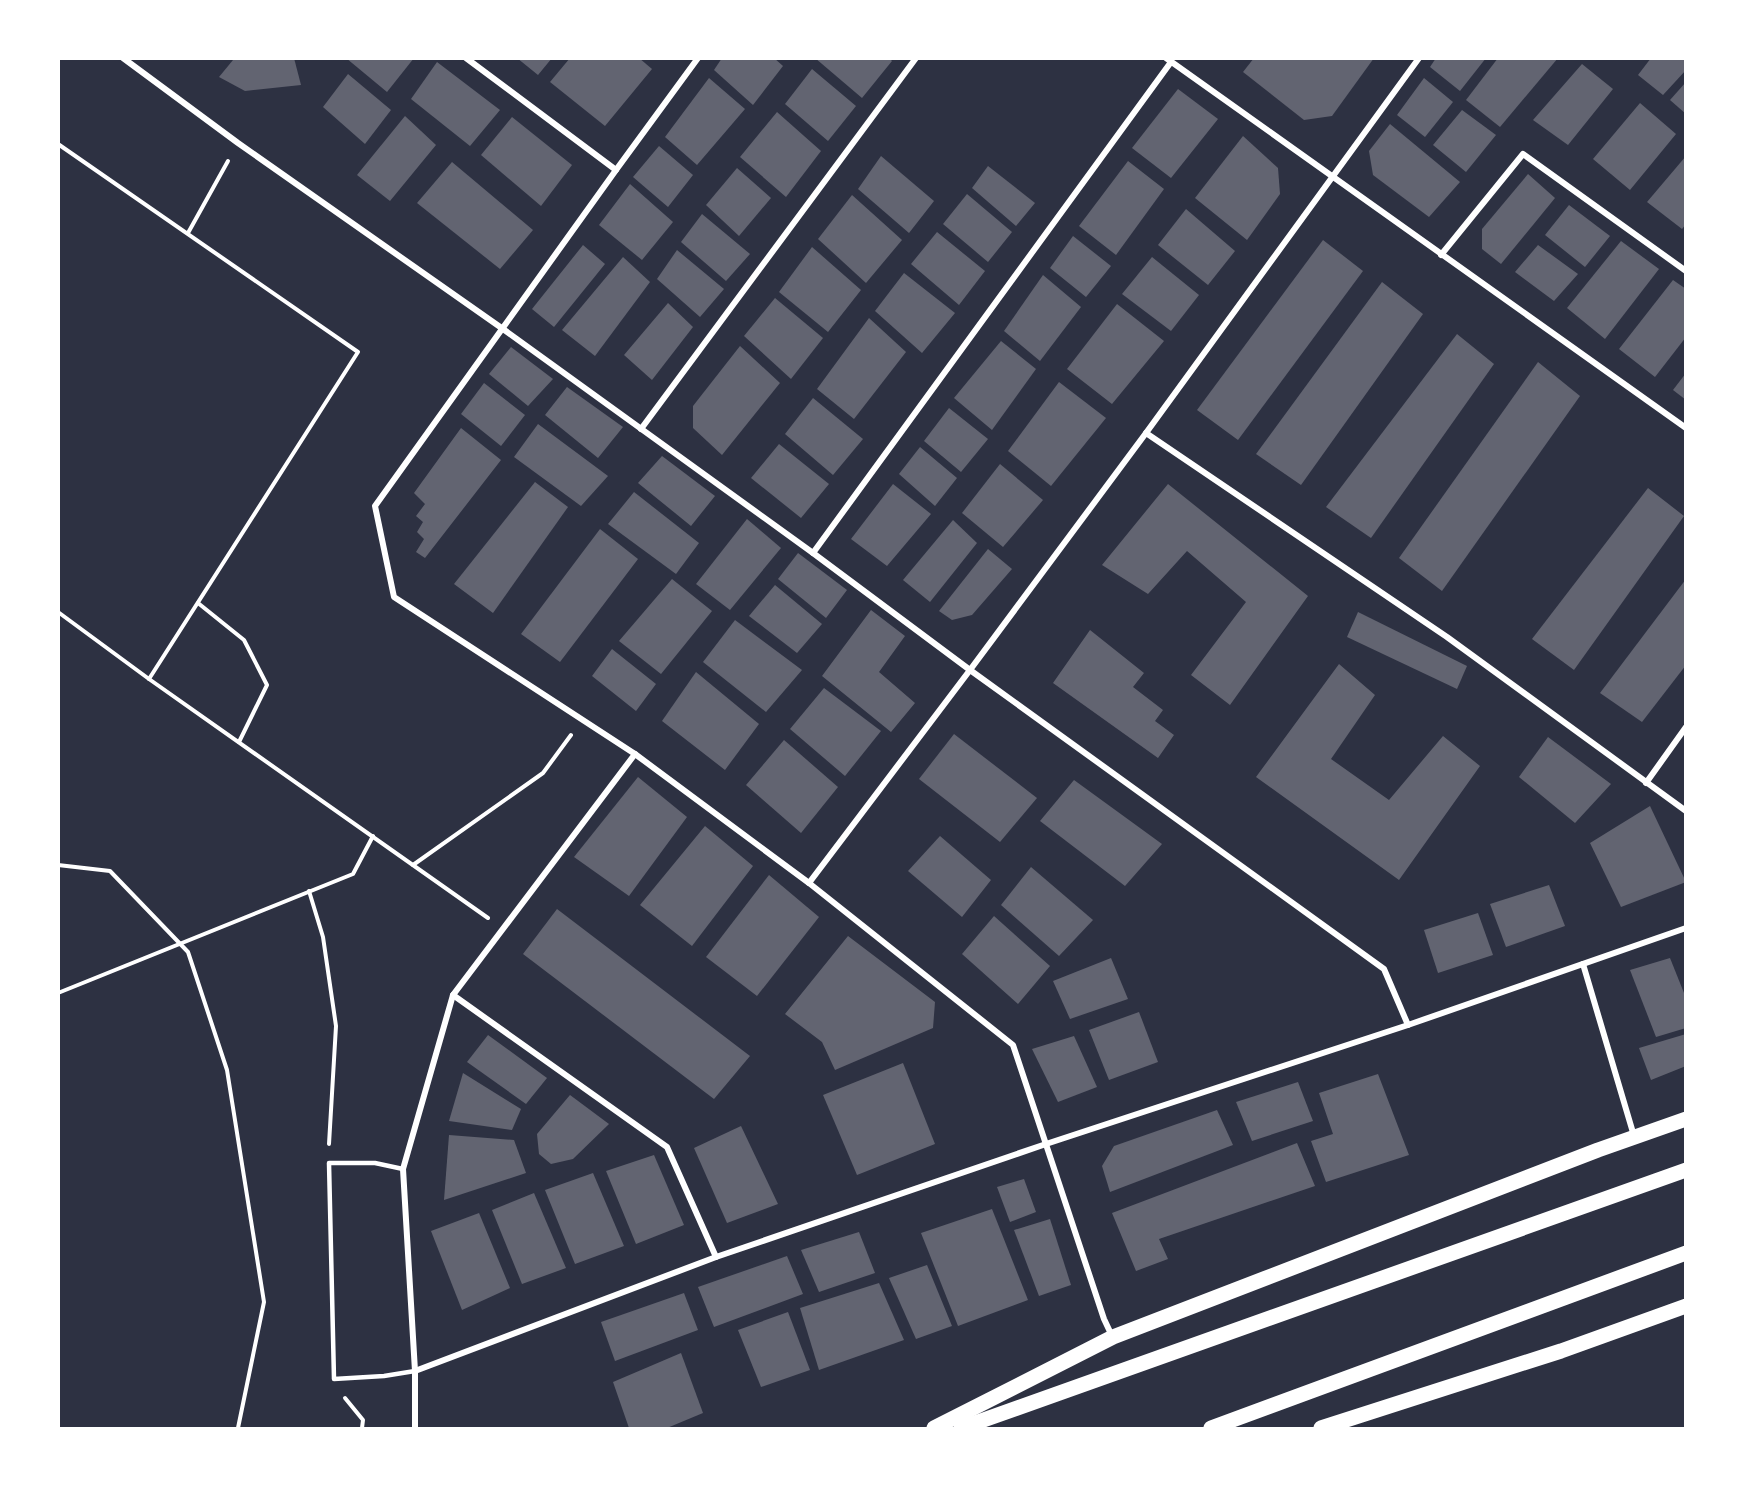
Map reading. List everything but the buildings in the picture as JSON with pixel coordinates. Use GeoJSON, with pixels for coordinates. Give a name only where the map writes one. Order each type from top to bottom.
{"type":"FeatureCollection","features":[{"type":"Feature","properties":{"kind":"main road"},"geometry":{"type":"LineString","coordinates":[[934,1428],[1113,1337],[1598,1150],[1686,1119]]}},
{"type":"Feature","properties":{"kind":"main road"},"geometry":{"type":"LineString","coordinates":[[961,1428],[1686,1170]]}},
{"type":"Feature","properties":{"kind":"main road"},"geometry":{"type":"LineString","coordinates":[[1211,1428],[1686,1253]]}},
{"type":"Feature","properties":{"kind":"main road"},"geometry":{"type":"LineString","coordinates":[[1321,1428],[1562,1351],[1686,1306]]}},
{"type":"Feature","properties":{"kind":"street"},"geometry":{"type":"LineString","coordinates":[[123,58],[238,143],[503,329],[1384,969],[1408,1025]]}},
{"type":"Feature","properties":{"kind":"street"},"geometry":{"type":"LineString","coordinates":[[466,58],[616,170]]}},
{"type":"Feature","properties":{"kind":"street"},"geometry":{"type":"LineString","coordinates":[[698,58],[375,506],[394,597],[634,754],[809,883],[1013,1045],[1104,1318],[1113,1337]]}},
{"type":"Feature","properties":{"kind":"street"},"geometry":{"type":"LineString","coordinates":[[641,429],[916,58]]}},
{"type":"Feature","properties":{"kind":"street"},"geometry":{"type":"LineString","coordinates":[[809,883],[1146,433],[1419,58]]}},
{"type":"Feature","properties":{"kind":"street"},"geometry":{"type":"LineString","coordinates":[[813,553],[1168,60],[1686,428]]}},
{"type":"Feature","properties":{"kind":"street"},"geometry":{"type":"LineString","coordinates":[[1442,255],[1523,154],[1686,271]]}},
{"type":"Feature","properties":{"kind":"street"},"geometry":{"type":"LineString","coordinates":[[1146,433],[1447,637],[1686,811]]}},
{"type":"Feature","properties":{"kind":"street"},"geometry":{"type":"LineString","coordinates":[[1646,783],[1686,727]]}},
{"type":"Feature","properties":{"kind":"street"},"geometry":{"type":"LineString","coordinates":[[416,1428],[415,1371],[403,1169],[453,995],[634,754]]}},
{"type":"Feature","properties":{"kind":"street"},"geometry":{"type":"LineString","coordinates":[[415,1371],[716,1257],[1046,1144],[1408,1025],[1686,928]]}},
{"type":"Feature","properties":{"kind":"street"},"geometry":{"type":"LineString","coordinates":[[1583,964],[1634,1138]]}},
{"type":"Feature","properties":{"kind":"street"},"geometry":{"type":"LineString","coordinates":[[453,995],[667,1147],[716,1257]]}},
{"type":"Feature","properties":{"kind":"lane"},"geometry":{"type":"LineString","coordinates":[[403,1169],[375,1163],[329,1162],[334,1379],[384,1376],[415,1371]]}},
{"type":"Feature","properties":{"kind":"path"},"geometry":{"type":"LineString","coordinates":[[188,233],[238,143]]}},
{"type":"Feature","properties":{"kind":"path"},"geometry":{"type":"LineString","coordinates":[[58,144],[358,352],[149,679]]}},
{"type":"Feature","properties":{"kind":"path"},"geometry":{"type":"LineString","coordinates":[[198,603],[244,640],[267,685],[239,742]]}},
{"type":"Feature","properties":{"kind":"path"},"geometry":{"type":"LineString","coordinates":[[58,612],[149,679],[503,928]]}},
{"type":"Feature","properties":{"kind":"path"},"geometry":{"type":"LineString","coordinates":[[413,865],[543,773],[582,718]]}},
{"type":"Feature","properties":{"kind":"path"},"geometry":{"type":"LineString","coordinates":[[58,993],[353,873],[373,836]]}},
{"type":"Feature","properties":{"kind":"path"},"geometry":{"type":"LineString","coordinates":[[58,865],[110,871],[188,952],[227,1070],[264,1302],[238,1428]]}},
{"type":"Feature","properties":{"kind":"path"},"geometry":{"type":"LineString","coordinates":[[309,891],[324,937],[336,1026],[329,1162]]}},
{"type":"Feature","properties":{"kind":"path"},"geometry":{"type":"LineString","coordinates":[[334,1379],[363,1420],[362,1428]]}}]}
